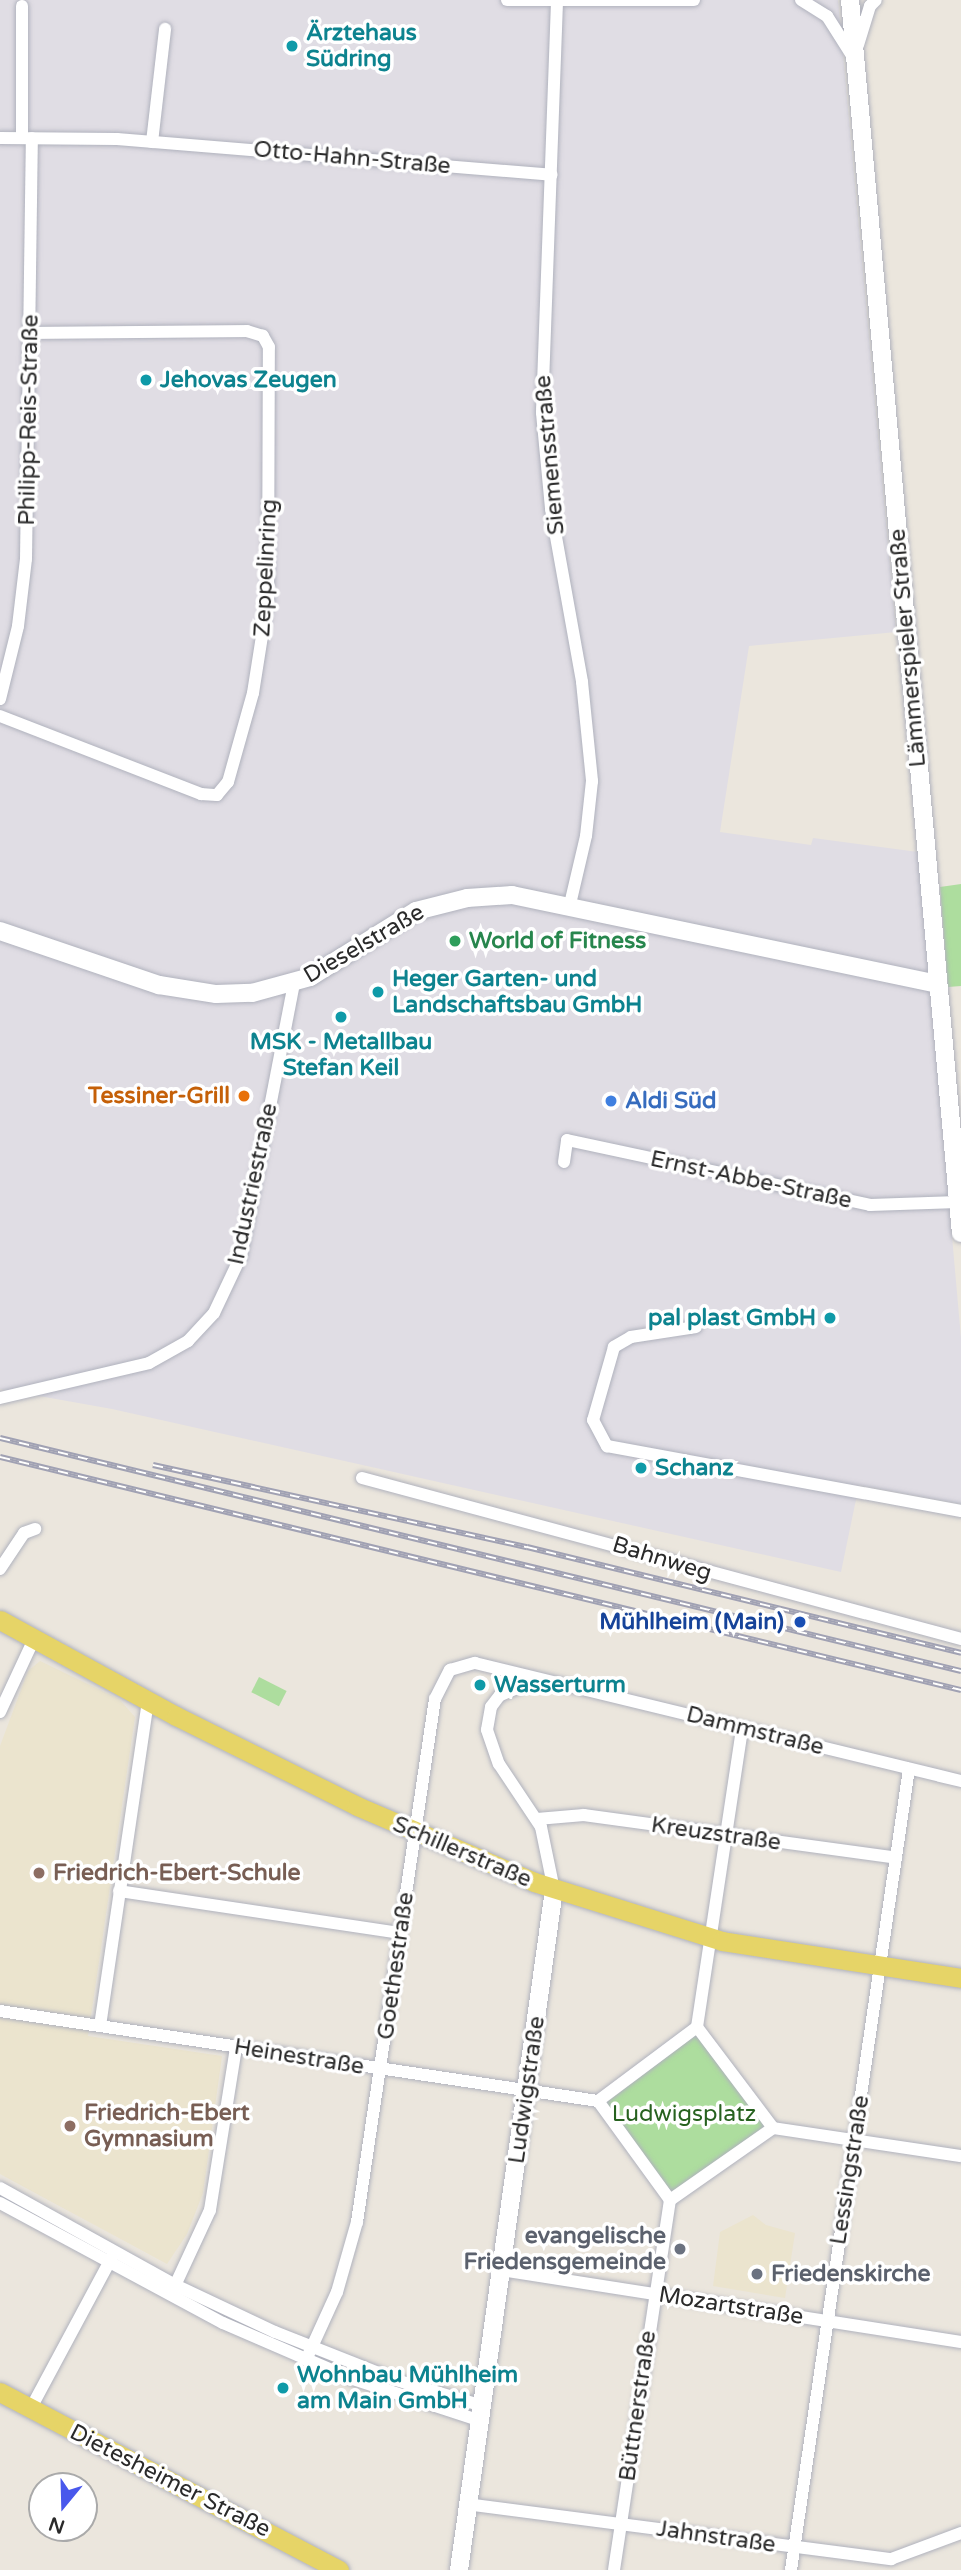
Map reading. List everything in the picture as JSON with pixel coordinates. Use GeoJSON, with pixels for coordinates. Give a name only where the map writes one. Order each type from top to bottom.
{"type":"FeatureCollection","features":[{"type":"Feature","properties":{"kind":"main road","name":"Schillerstraße"},"geometry":{"type":"LineString","coordinates":[[0,1620],[148,1701],[415,1835],[555,1890],[711,1938],[961,1978]]}},
{"type":"Feature","properties":{"kind":"main road","name":"Dietesheimer Straße"},"geometry":{"type":"LineString","coordinates":[[0,2392],[340,2570]]}},
{"type":"Feature","properties":{"kind":"street"},"geometry":{"type":"LineString","coordinates":[[507,0],[694,0]]}},
{"type":"Feature","properties":{"kind":"street","name":"Lämmerspieler Straße"},"geometry":{"type":"LineString","coordinates":[[801,0],[827,16],[855,63]]}},
{"type":"Feature","properties":{"kind":"street","name":"Lämmerspieler Straße"},"geometry":{"type":"LineString","coordinates":[[850,0],[938,984],[956,1128],[961,1233]]}},
{"type":"Feature","properties":{"kind":"street","name":"Lämmerspieler Straße"},"geometry":{"type":"LineString","coordinates":[[855,63],[870,6],[877,0]]}},
{"type":"Feature","properties":{"kind":"street","name":"Siemensstraße"},"geometry":{"type":"LineString","coordinates":[[557,2],[542,423],[551,509],[582,682],[592,781],[586,836],[570,904]]}},
{"type":"Feature","properties":{"kind":"street"},"geometry":{"type":"LineString","coordinates":[[22,6],[27,138]]}},
{"type":"Feature","properties":{"kind":"street"},"geometry":{"type":"LineString","coordinates":[[152,142],[165,29]]}},
{"type":"Feature","properties":{"kind":"street","name":"Otto-Hahn-Straße"},"geometry":{"type":"LineString","coordinates":[[0,138],[152,142],[552,175]]}},
{"type":"Feature","properties":{"kind":"street","name":"Philipp-Reis-Straße"},"geometry":{"type":"LineString","coordinates":[[0,699],[25,578],[31,333],[27,138]]}},
{"type":"Feature","properties":{"kind":"street","name":"Zeppelinring"},"geometry":{"type":"LineString","coordinates":[[0,716],[201,794],[217,795],[228,782],[253,693],[268,598],[270,389],[269,347],[263,336],[247,331],[31,333]]}},
{"type":"Feature","properties":{"kind":"street","name":"Dieselstraße"},"geometry":{"type":"LineString","coordinates":[[0,931],[84,964],[181,990],[252,993],[293,984],[325,969],[385,927],[432,905],[496,895],[570,904],[938,984]]}},
{"type":"Feature","properties":{"kind":"street","name":"Industriestraße"},"geometry":{"type":"LineString","coordinates":[[0,1398],[149,1363],[188,1341],[214,1313],[241,1256],[293,984]]}},
{"type":"Feature","properties":{"kind":"street","name":"Ernst-Abbe-Straße"},"geometry":{"type":"LineString","coordinates":[[564,1162],[567,1140],[870,1205],[958,1202]]}},
{"type":"Feature","properties":{"kind":"street"},"geometry":{"type":"LineString","coordinates":[[696,1327],[631,1337],[614,1347],[593,1420],[607,1446],[961,1511]]}},
{"type":"Feature","properties":{"kind":"street","name":"Bahnweg"},"geometry":{"type":"LineString","coordinates":[[362,1478],[571,1532],[720,1577],[887,1616],[961,1639]]}},
{"type":"Feature","properties":{"kind":"street"},"geometry":{"type":"LineString","coordinates":[[0,1569],[24,1533],[35,1529]]}},
{"type":"Feature","properties":{"kind":"street"},"geometry":{"type":"LineString","coordinates":[[0,1712],[34,1639]]}},
{"type":"Feature","properties":{"kind":"street","name":"Goethestraße"},"geometry":{"type":"LineString","coordinates":[[309,2354],[352,2244],[435,1699],[444,1676],[467,1662],[550,1681]]}},
{"type":"Feature","properties":{"kind":"street","name":"Ludwigstraße"},"geometry":{"type":"LineString","coordinates":[[457,2565],[555,1890],[548,1847],[537,1819],[499,1764],[487,1723],[491,1707],[507,1689],[532,1680],[550,1681]]}},
{"type":"Feature","properties":{"kind":"street","name":"Dammstraße"},"geometry":{"type":"LineString","coordinates":[[550,1681],[961,1781]]}},
{"type":"Feature","properties":{"kind":"street"},"geometry":{"type":"LineString","coordinates":[[100,2026],[148,1701]]}},
{"type":"Feature","properties":{"kind":"street"},"geometry":{"type":"LineString","coordinates":[[742,1728],[697,2027],[598,2101],[670,2200],[773,2127]]}},
{"type":"Feature","properties":{"kind":"street","name":"Lessingstraße"},"geometry":{"type":"LineString","coordinates":[[791,2570],[909,1769]]}},
{"type":"Feature","properties":{"kind":"street","name":"Kreuzstraße"},"geometry":{"type":"LineString","coordinates":[[537,1819],[574,1815],[895,1858]]}},
{"type":"Feature","properties":{"kind":"street"},"geometry":{"type":"LineString","coordinates":[[120,1891],[400,1933]]}},
{"type":"Feature","properties":{"kind":"street","name":"Heinestraße"},"geometry":{"type":"LineString","coordinates":[[0,2011],[598,2101]]}},
{"type":"Feature","properties":{"kind":"street"},"geometry":{"type":"LineString","coordinates":[[697,2027],[773,2127],[961,2156]]}},
{"type":"Feature","properties":{"kind":"street"},"geometry":{"type":"LineString","coordinates":[[169,2297],[210,2210],[236,2047]]}},
{"type":"Feature","properties":{"kind":"street"},"geometry":{"type":"LineString","coordinates":[[0,2188],[128,2260],[309,2354]]}},
{"type":"Feature","properties":{"kind":"street","name":"Büttnerstraße"},"geometry":{"type":"LineString","coordinates":[[614,2570],[670,2200]]}},
{"type":"Feature","properties":{"kind":"street"},"geometry":{"type":"LineString","coordinates":[[0,2203],[169,2297],[309,2354],[479,2413]]}},
{"type":"Feature","properties":{"kind":"street"},"geometry":{"type":"LineString","coordinates":[[31,2408],[105,2263],[114,2258],[128,2260]]}},
{"type":"Feature","properties":{"kind":"street","name":"Mozartstraße"},"geometry":{"type":"LineString","coordinates":[[501,2270],[961,2342]]}},
{"type":"Feature","properties":{"kind":"street","name":"Jahnstraße"},"geometry":{"type":"LineString","coordinates":[[466,2504],[794,2547],[897,2565],[961,2533]]}},
{"type":"Feature","properties":{"kind":"shaded area"},"geometry":{"type":"Polygon","coordinates":[[[0,0],[838,0],[896,632],[749,646],[720,832],[811,845],[813,838],[918,852],[961,1338],[961,1504],[859,1485],[841,1572],[112,1409],[0,1389],[0,0]]]}},
{"type":"Feature","properties":{"kind":"shaded area"},"geometry":{"type":"Polygon","coordinates":[[[40,1661],[119,1699],[135,1717],[88,2036],[222,2056],[203,2193],[187,2234],[167,2264],[0,2174],[0,1746],[28,1671],[40,1661]]]}},
{"type":"Feature","properties":{"kind":"shaded area"},"geometry":{"type":"Polygon","coordinates":[[[753,2215],[766,2225],[795,2233],[785,2298],[713,2286],[720,2232],[753,2215]]]}},
{"type":"Feature","properties":{"kind":"green space"},"geometry":{"type":"Polygon","coordinates":[[[961,884],[961,986],[948,987],[940,887],[961,884]]]}},
{"type":"Feature","properties":{"kind":"green space"},"geometry":{"type":"Polygon","coordinates":[[[259,1677],[287,1691],[279,1706],[251,1692],[259,1677]]]}},
{"type":"Feature","properties":{"kind":"green space","name":"Ludwigsplatz"},"geometry":{"type":"Polygon","coordinates":[[[696,2035],[765,2126],[674,2195],[605,2104],[696,2035]]]}},
{"type":"Feature","properties":{"kind":"railway"},"geometry":{"type":"LineString","coordinates":[[0,1438],[961,1671]]}},
{"type":"Feature","properties":{"kind":"railway"},"geometry":{"type":"LineString","coordinates":[[0,1457],[961,1690]]}},
{"type":"Feature","properties":{"kind":"railway"},"geometry":{"type":"LineString","coordinates":[[153,1465],[527,1547],[961,1653]]}},
{"type":"Feature","properties":{"kind":"place","name":"Ärztehaus Südring"},"geometry":{"type":"Point","coordinates":[292,46]}},
{"type":"Feature","properties":{"kind":"place","name":"Jehovas Zeugen"},"geometry":{"type":"Point","coordinates":[146,380]}},
{"type":"Feature","properties":{"kind":"place","name":"World of Fitness"},"geometry":{"type":"Point","coordinates":[455,941]}},
{"type":"Feature","properties":{"kind":"place","name":"Heger Garten- und Landschaftsbau GmbH"},"geometry":{"type":"Point","coordinates":[378,992]}},
{"type":"Feature","properties":{"kind":"place","name":"MSK - Metallbau Stefan Keil"},"geometry":{"type":"Point","coordinates":[341,1017]}},
{"type":"Feature","properties":{"kind":"place","name":"Tessiner-Grill"},"geometry":{"type":"Point","coordinates":[244,1096]}},
{"type":"Feature","properties":{"kind":"place","name":"Aldi Süd"},"geometry":{"type":"Point","coordinates":[611,1101]}},
{"type":"Feature","properties":{"kind":"place","name":"pal plast GmbH"},"geometry":{"type":"Point","coordinates":[830,1318]}},
{"type":"Feature","properties":{"kind":"place","name":"Schanz"},"geometry":{"type":"Point","coordinates":[641,1468]}},
{"type":"Feature","properties":{"kind":"place","name":"Mühlheim (Main)"},"geometry":{"type":"Point","coordinates":[800,1622]}},
{"type":"Feature","properties":{"kind":"place","name":"Wasserturm"},"geometry":{"type":"Point","coordinates":[480,1685]}},
{"type":"Feature","properties":{"kind":"place","name":"Friedrich-Ebert-Schule"},"geometry":{"type":"Point","coordinates":[39,1873]}},
{"type":"Feature","properties":{"kind":"place","name":"Friedrich-Ebert Gymnasium"},"geometry":{"type":"Point","coordinates":[70,2126]}},
{"type":"Feature","properties":{"kind":"place","name":"evangelische Friedensgemeinde"},"geometry":{"type":"Point","coordinates":[680,2249]}},
{"type":"Feature","properties":{"kind":"place","name":"Friedenskirche"},"geometry":{"type":"Point","coordinates":[757,2274]}},
{"type":"Feature","properties":{"kind":"place","name":"Wohnbau Mühlheim am Main GmbH"},"geometry":{"type":"Point","coordinates":[283,2388]}}]}
